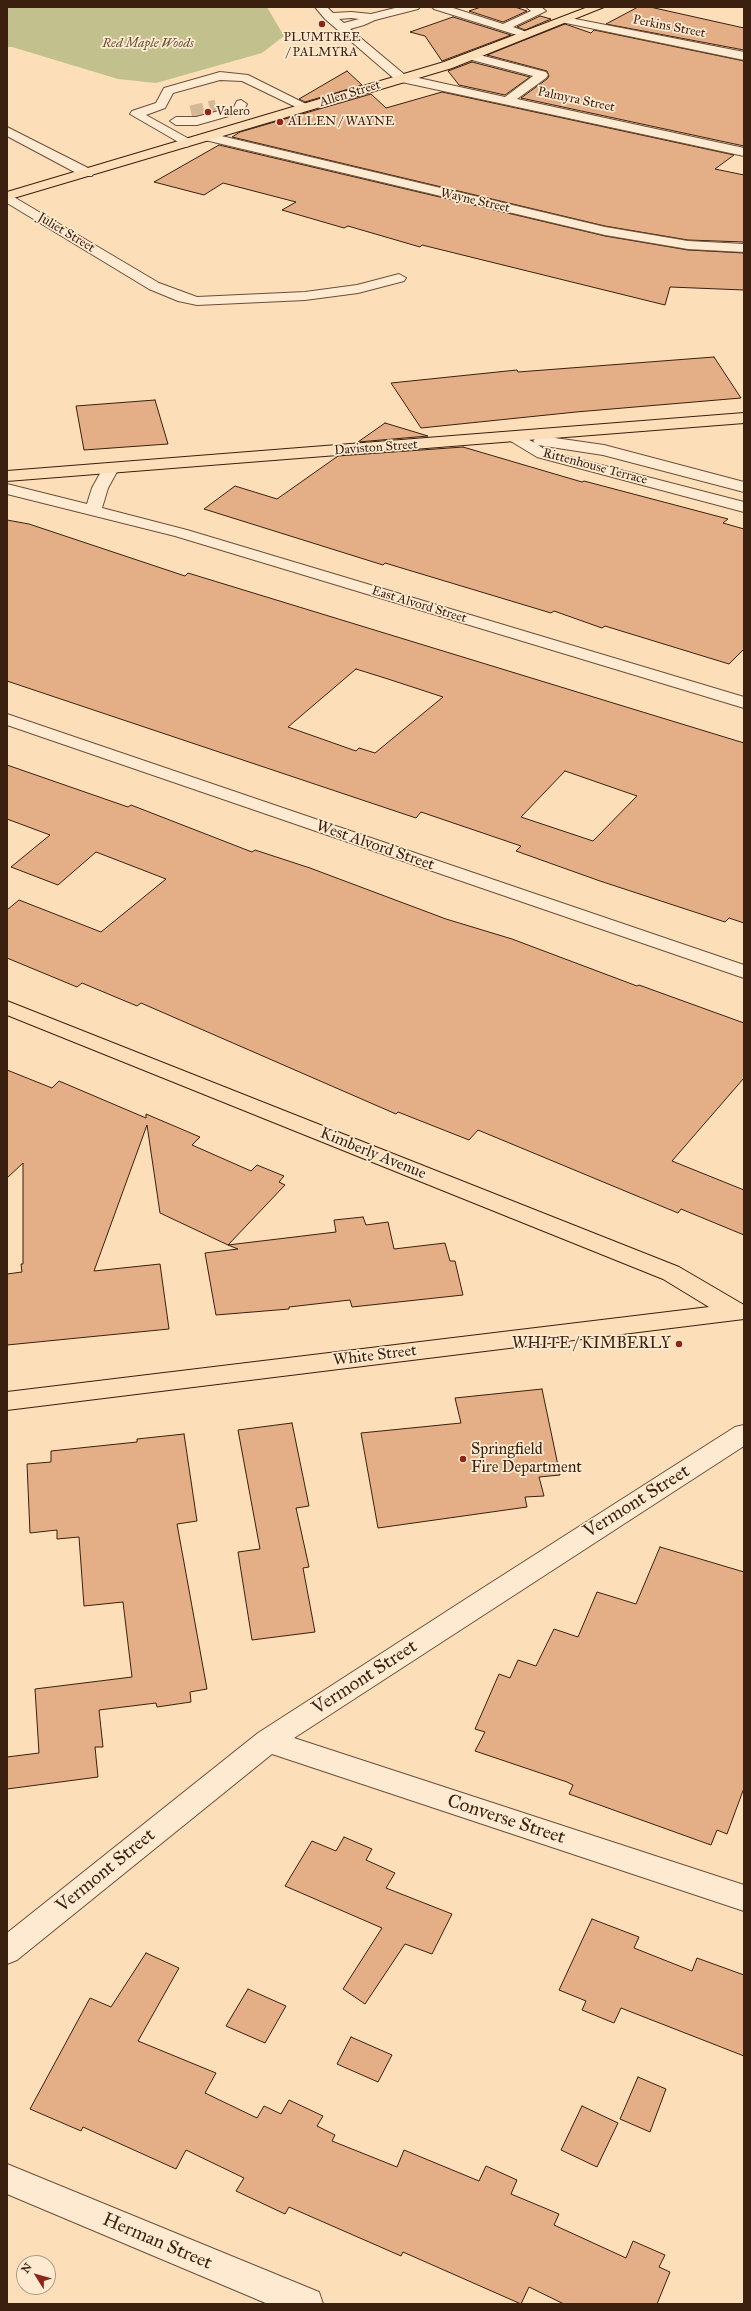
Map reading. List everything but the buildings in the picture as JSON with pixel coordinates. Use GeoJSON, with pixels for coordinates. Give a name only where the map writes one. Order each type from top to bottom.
{"type":"FeatureCollection","features":[{"type":"Feature","properties":{"kind":"main road","name":"Allen Street"},"geometry":{"type":"LineString","coordinates":[[7,196],[472,57],[598,7]]}},
{"type":"Feature","properties":{"kind":"main road","name":"Daviston Street"},"geometry":{"type":"LineString","coordinates":[[7,476],[744,418]]}},
{"type":"Feature","properties":{"kind":"main road","name":"Kimberly Avenue"},"geometry":{"type":"LineString","coordinates":[[7,1007],[671,1273],[739,1312]]}},
{"type":"Feature","properties":{"kind":"main road","name":"White Street"},"geometry":{"type":"LineString","coordinates":[[7,1401],[739,1312]]}},
{"type":"Feature","properties":{"kind":"street"},"geometry":{"type":"LineString","coordinates":[[320,7],[329,17],[401,78]]}},
{"type":"Feature","properties":{"kind":"street"},"geometry":{"type":"LineString","coordinates":[[341,27],[360,23],[371,17],[414,7]]}},
{"type":"Feature","properties":{"kind":"street"},"geometry":{"type":"LineString","coordinates":[[438,7],[526,35]]}},
{"type":"Feature","properties":{"kind":"street"},"geometry":{"type":"LineString","coordinates":[[507,29],[507,26],[540,11],[532,7]]}},
{"type":"Feature","properties":{"kind":"street"},"geometry":{"type":"LineString","coordinates":[[329,17],[351,15],[371,17]]}},
{"type":"Feature","properties":{"kind":"street","name":"Perkins Street"},"geometry":{"type":"LineString","coordinates":[[565,20],[744,56]]}},
{"type":"Feature","properties":{"kind":"street"},"geometry":{"type":"LineString","coordinates":[[472,57],[542,75],[507,101]]}},
{"type":"Feature","properties":{"kind":"street"},"geometry":{"type":"LineString","coordinates":[[187,143],[136,114],[161,105],[168,91],[220,76],[244,78],[306,107]]}},
{"type":"Feature","properties":{"kind":"street","name":"Palmyra Street"},"geometry":{"type":"LineString","coordinates":[[401,78],[744,152]]}},
{"type":"Feature","properties":{"kind":"street"},"geometry":{"type":"LineString","coordinates":[[216,106],[226,103],[241,104],[278,94]]}},
{"type":"Feature","properties":{"kind":"street"},"geometry":{"type":"LineString","coordinates":[[158,126],[176,121],[196,122],[239,109],[241,104]]}},
{"type":"Feature","properties":{"kind":"street"},"geometry":{"type":"LineString","coordinates":[[176,121],[182,115],[191,112]]}},
{"type":"Feature","properties":{"kind":"street"},"geometry":{"type":"LineString","coordinates":[[7,131],[86,173]]}},
{"type":"Feature","properties":{"kind":"street","name":"Wayne Street"},"geometry":{"type":"LineString","coordinates":[[209,136],[388,181],[605,231],[688,245],[744,248]]}},
{"type":"Feature","properties":{"kind":"street","name":"Juliet Street"},"geometry":{"type":"LineString","coordinates":[[7,196],[154,286],[183,298],[197,301],[306,296],[358,289],[399,278]]}},
{"type":"Feature","properties":{"kind":"street","name":"Rittenhouse Terrace"},"geometry":{"type":"LineString","coordinates":[[514,437],[604,450],[744,487]]}},
{"type":"Feature","properties":{"kind":"street","name":"Rittenhouse Terrace"},"geometry":{"type":"LineString","coordinates":[[514,437],[542,454],[744,507]]}},
{"type":"Feature","properties":{"kind":"street"},"geometry":{"type":"LineString","coordinates":[[93,512],[100,488],[111,468]]}},
{"type":"Feature","properties":{"kind":"street","name":"East Alvord Street"},"geometry":{"type":"LineString","coordinates":[[7,489],[93,512],[181,533],[744,703]]}},
{"type":"Feature","properties":{"kind":"street","name":"West Alvord Street"},"geometry":{"type":"LineString","coordinates":[[7,719],[744,972]]}},
{"type":"Feature","properties":{"kind":"street","name":"Vermont Street"},"geometry":{"type":"LineString","coordinates":[[7,1950],[268,1741],[484,1600],[744,1434]]}},
{"type":"Feature","properties":{"kind":"street","name":"Converse Street"},"geometry":{"type":"LineString","coordinates":[[268,1741],[744,1898]]}},
{"type":"Feature","properties":{"kind":"street","name":"Herman Street"},"geometry":{"type":"LineString","coordinates":[[7,2179],[307,2304]]}},
{"type":"Feature","properties":{"kind":"green space","name":"Red Maple Woods"},"geometry":{"type":"Polygon","coordinates":[[[7,7],[267,7],[284,36],[262,53],[156,83],[118,79],[12,47],[7,47],[7,7]]]}},
{"type":"Feature","properties":{"kind":"tunnel"},"geometry":{"type":"LineString","coordinates":[[191,112],[216,106]]}},
{"type":"Feature","properties":{"kind":"place","name":"PLUMTREE / PALMYRA"},"geometry":{"type":"Point","coordinates":[322,24]}},
{"type":"Feature","properties":{"kind":"place","name":"Valero"},"geometry":{"type":"Point","coordinates":[208,112]}},
{"type":"Feature","properties":{"kind":"place","name":"ALLEN / WAYNE"},"geometry":{"type":"Point","coordinates":[280,122]}},
{"type":"Feature","properties":{"kind":"place","name":"WHITE / KIMBERLY"},"geometry":{"type":"Point","coordinates":[679,1344]}},
{"type":"Feature","properties":{"kind":"place","name":"Springfield Fire Department"},"geometry":{"type":"Point","coordinates":[463,1459]}}]}
